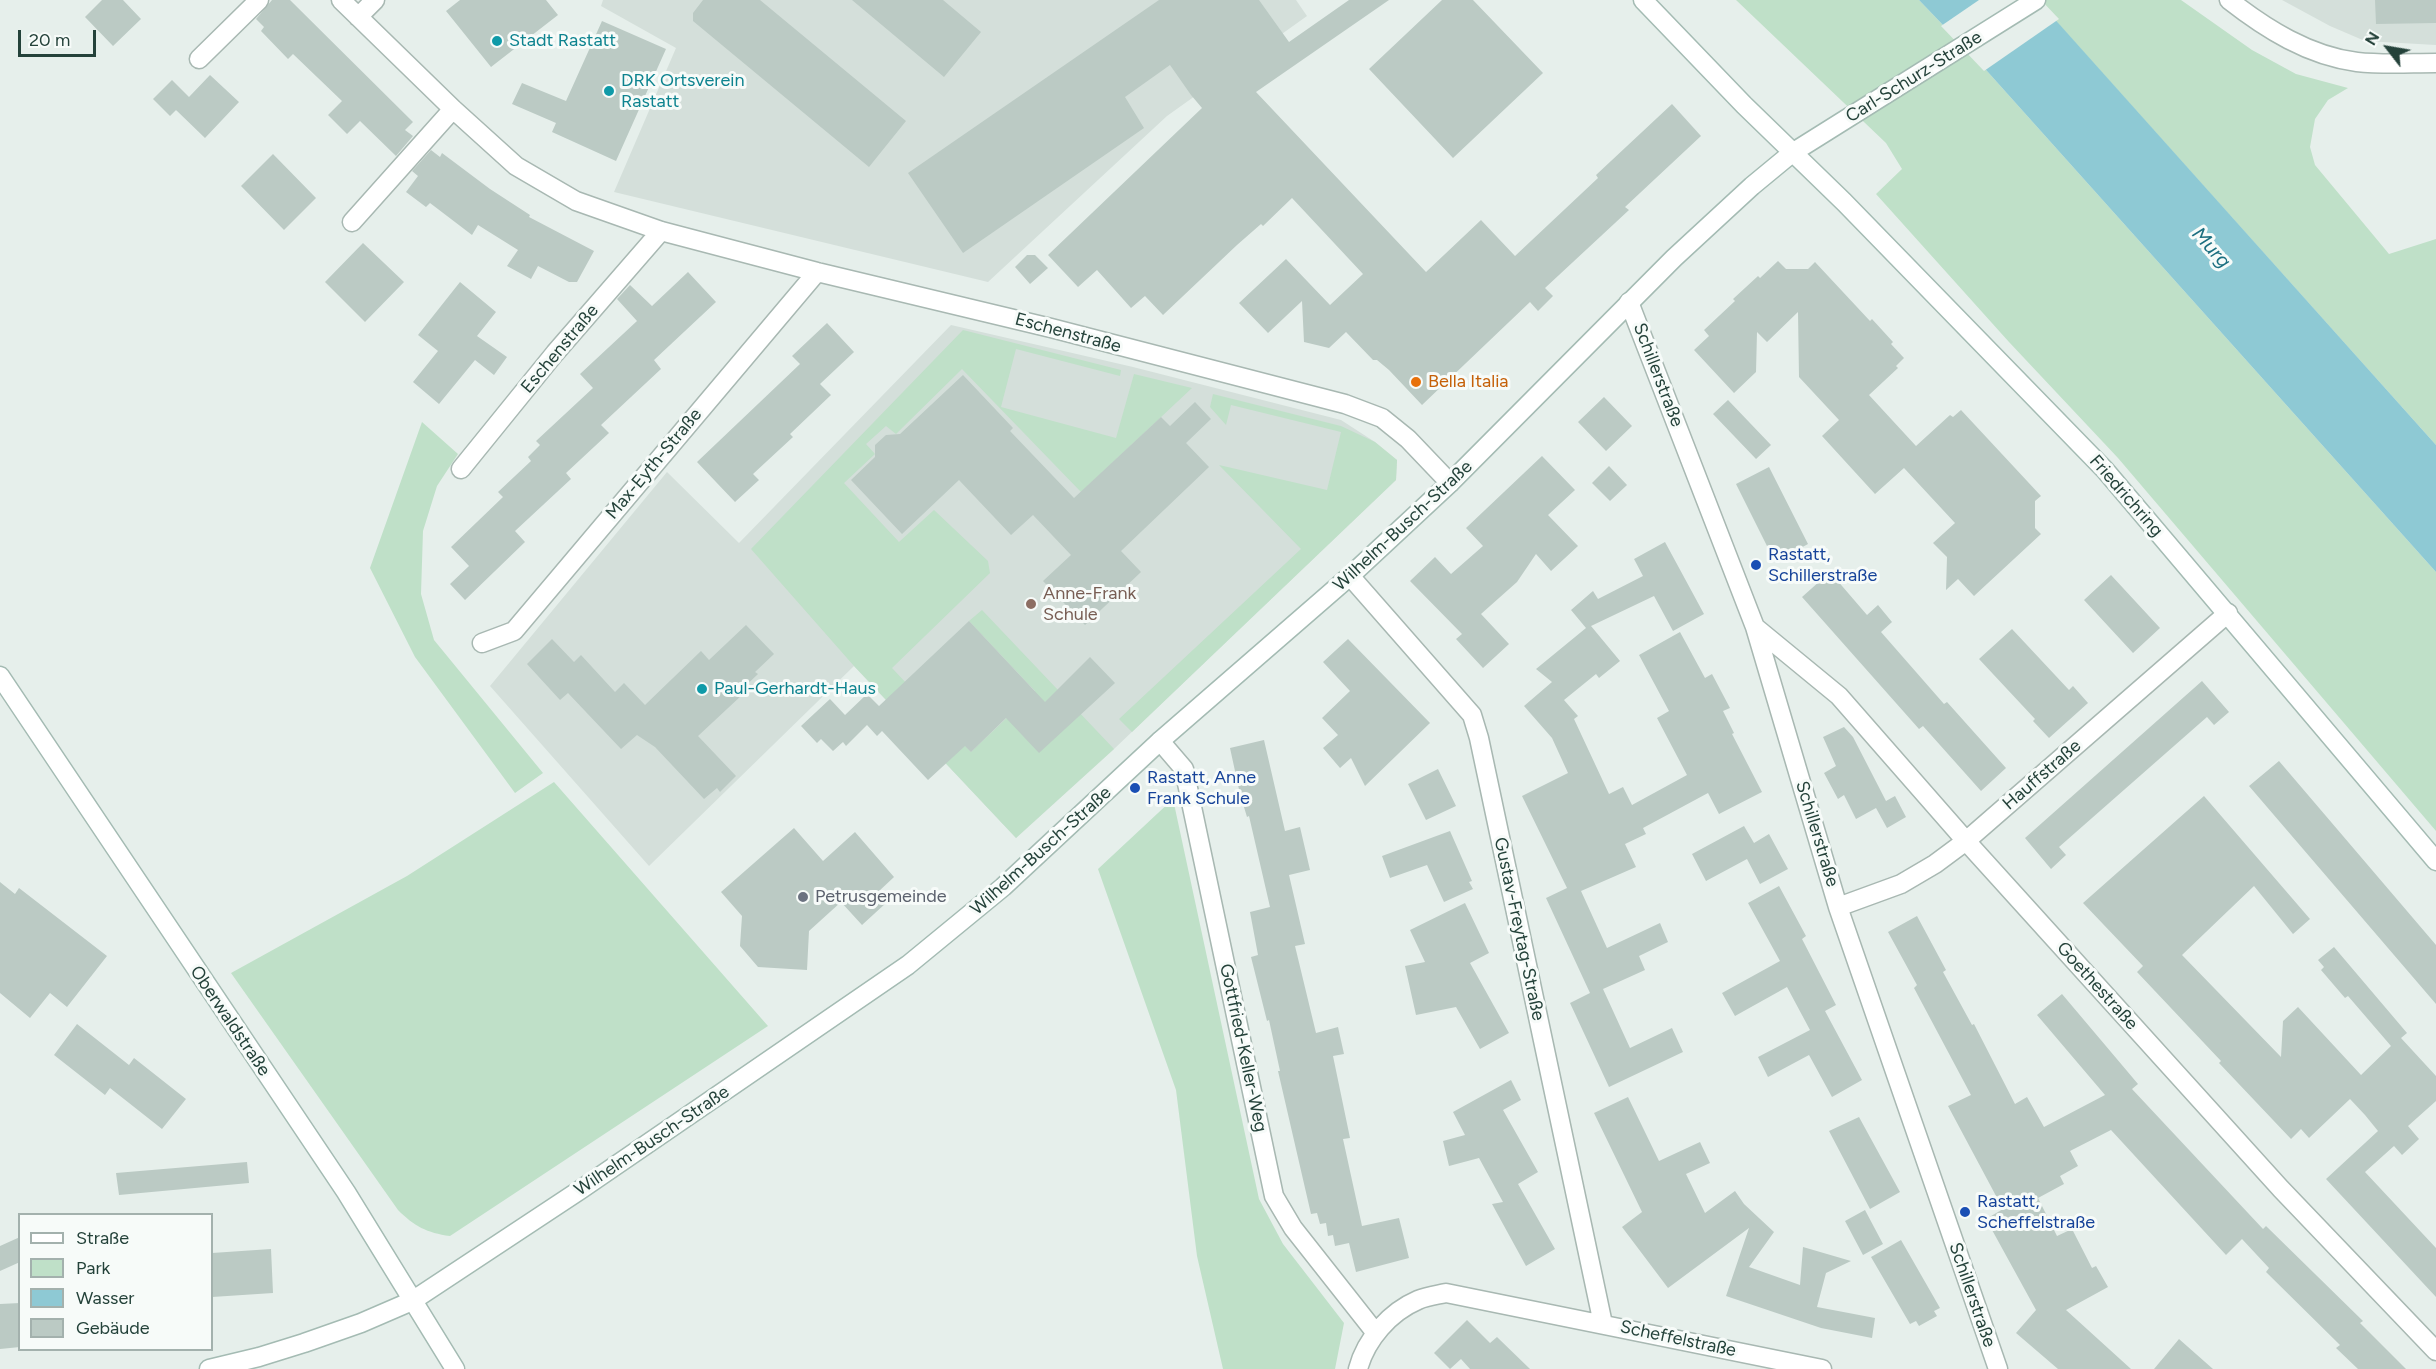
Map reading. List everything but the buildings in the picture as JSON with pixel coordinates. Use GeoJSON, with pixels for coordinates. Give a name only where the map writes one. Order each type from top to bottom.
{"type":"FeatureCollection","features":[{"type":"Feature","properties":{"kind":"street"},"geometry":{"type":"LineString","coordinates":[[199,59],[259,0]]}},
{"type":"Feature","properties":{"kind":"street","name":"Eschenstraße"},"geometry":{"type":"LineString","coordinates":[[341,0],[453,109],[516,166],[576,201],[661,231],[1345,404],[1382,418],[1408,439],[1450,483]]}},
{"type":"Feature","properties":{"kind":"street"},"geometry":{"type":"LineString","coordinates":[[358,17],[375,0]]}},
{"type":"Feature","properties":{"kind":"street","name":"Friedrichring"},"geometry":{"type":"LineString","coordinates":[[1642,0],[1792,153],[1844,202],[2104,470],[2228,613],[2436,861]]}},
{"type":"Feature","properties":{"kind":"street","name":"Carl-Schurz-Straße"},"geometry":{"type":"LineString","coordinates":[[1792,153],[2036,0]]}},
{"type":"Feature","properties":{"kind":"street"},"geometry":{"type":"LineString","coordinates":[[2229,0],[2257,22],[2293,42],[2327,56],[2357,62],[2436,63]]}},
{"type":"Feature","properties":{"kind":"street"},"geometry":{"type":"LineString","coordinates":[[352,222],[453,109]]}},
{"type":"Feature","properties":{"kind":"street","name":"Wilhelm-Busch-Straße"},"geometry":{"type":"LineString","coordinates":[[209,1369],[304,1343],[361,1323],[412,1301],[580,1190],[908,964],[1003,887],[1160,741],[1350,576],[1450,483],[1629,302],[1752,186],[1792,153]]}},
{"type":"Feature","properties":{"kind":"street","name":"Eschenstraße"},"geometry":{"type":"LineString","coordinates":[[461,469],[555,353],[661,231]]}},
{"type":"Feature","properties":{"kind":"street","name":"Max-Eyth-Straße"},"geometry":{"type":"LineString","coordinates":[[482,643],[514,631],[817,272]]}},
{"type":"Feature","properties":{"kind":"street","name":"Schillerstraße"},"geometry":{"type":"LineString","coordinates":[[1629,302],[1755,627],[1838,907],[1998,1369]]}},
{"type":"Feature","properties":{"kind":"street","name":"Gustav-Freytag-Straße"},"geometry":{"type":"LineString","coordinates":[[1350,576],[1472,715],[1484,762],[1603,1324]]}},
{"type":"Feature","properties":{"kind":"street","name":"Hauffstraße"},"geometry":{"type":"LineString","coordinates":[[1838,907],[1901,884],[1935,864],[1966,841],[2228,613]]}},
{"type":"Feature","properties":{"kind":"street","name":"Goethestraße"},"geometry":{"type":"LineString","coordinates":[[1755,627],[1839,696],[1966,841],[2281,1189],[2436,1351]]}},
{"type":"Feature","properties":{"kind":"street","name":"Oberwaldstraße"},"geometry":{"type":"LineString","coordinates":[[0,676],[346,1192],[455,1369]]}},
{"type":"Feature","properties":{"kind":"street","name":"Gottfried-Keller-Weg"},"geometry":{"type":"LineString","coordinates":[[1160,741],[1184,769],[1274,1196],[1293,1228],[1375,1332]]}},
{"type":"Feature","properties":{"kind":"street","name":"Scheffelstraße"},"geometry":{"type":"LineString","coordinates":[[1375,1332],[1397,1313],[1419,1300],[1446,1293],[1822,1369]]}},
{"type":"Feature","properties":{"kind":"street"},"geometry":{"type":"LineString","coordinates":[[1358,1369],[1375,1332]]}},
{"type":"Feature","properties":{"kind":"shaded area"},"geometry":{"type":"Polygon","coordinates":[[[603,0],[1296,0],[1307,16],[1167,116],[988,282],[614,192],[676,48],[601,6],[603,0]]]}},
{"type":"Feature","properties":{"kind":"shaded area"},"geometry":{"type":"Polygon","coordinates":[[[2282,0],[2436,0],[2436,45],[2365,41],[2330,26],[2282,0]]]}},
{"type":"Feature","properties":{"kind":"shaded area","name":"Anne-Frank Schule"},"geometry":{"type":"Polygon","coordinates":[[[951,325],[1133,367],[1341,420],[1375,442],[1397,460],[1396,480],[1114,749],[1016,838],[854,666],[649,866],[490,686],[667,472],[739,543],[951,325]]]}},
{"type":"Feature","properties":{"kind":"green space"},"geometry":{"type":"Polygon","coordinates":[[[1736,0],[1919,0],[1987,71],[2436,572],[2436,831],[2118,458],[2009,342],[1876,194],[1902,169],[1886,143],[1736,0]]]}},
{"type":"Feature","properties":{"kind":"green space"},"geometry":{"type":"Polygon","coordinates":[[[2037,0],[2181,0],[2252,50],[2296,74],[2348,88],[2328,100],[2315,119],[2310,147],[2315,165],[2389,254],[2436,239],[2436,445],[2037,0]]]}},
{"type":"Feature","properties":{"kind":"green space"},"geometry":{"type":"Polygon","coordinates":[[[963,330],[1121,370],[1120,376],[1016,349],[1001,407],[1116,438],[1134,374],[1192,388],[1081,492],[962,369],[896,434],[886,426],[866,444],[875,454],[844,483],[899,542],[934,510],[988,561],[990,573],[892,668],[971,752],[1035,691],[969,621],[982,610],[1114,749],[1016,838],[854,666],[751,549],[963,330]]]}},
{"type":"Feature","properties":{"kind":"green space"},"geometry":{"type":"Polygon","coordinates":[[[1213,394],[1341,426],[1375,442],[1397,460],[1396,480],[1132,732],[1119,719],[1301,549],[1219,465],[1327,490],[1341,432],[1231,405],[1226,425],[1210,407],[1213,394]]]}},
{"type":"Feature","properties":{"kind":"green space"},"geometry":{"type":"Polygon","coordinates":[[[422,422],[458,454],[437,486],[423,531],[421,594],[434,640],[543,773],[515,793],[415,657],[370,568],[422,422]]]}},
{"type":"Feature","properties":{"kind":"green space"},"geometry":{"type":"Polygon","coordinates":[[[554,782],[768,1026],[450,1236],[434,1233],[415,1224],[398,1210],[231,973],[407,876],[554,782]]]}},
{"type":"Feature","properties":{"kind":"green space"},"geometry":{"type":"Polygon","coordinates":[[[1173,799],[1259,1199],[1283,1244],[1344,1323],[1335,1369],[1223,1369],[1197,1256],[1176,1090],[1098,869],[1173,799]]]}},
{"type":"Feature","properties":{"kind":"water","name":"Murg"},"geometry":{"type":"Polygon","coordinates":[[[1919,0],[2037,0],[2060,25],[2436,445],[2436,572],[1987,71],[1919,0]]]}},
{"type":"Feature","properties":{"kind":"pier"},"geometry":{"type":"Polygon","coordinates":[[[1979,0],[2041,0],[2059,19],[1984,71],[1941,26],[1979,0]]]}},
{"type":"Feature","properties":{"kind":"place","name":"Stadt Rastatt"},"geometry":{"type":"Point","coordinates":[497,41]}},
{"type":"Feature","properties":{"kind":"place","name":"DRK Ortsverein Rastatt"},"geometry":{"type":"Point","coordinates":[609,91]}},
{"type":"Feature","properties":{"kind":"place","name":"Bella Italia"},"geometry":{"type":"Point","coordinates":[1416,382]}},
{"type":"Feature","properties":{"kind":"place","name":"Rastatt, Schillerstraße"},"geometry":{"type":"Point","coordinates":[1756,565]}},
{"type":"Feature","properties":{"kind":"place","name":"Anne-Frank Schule"},"geometry":{"type":"Point","coordinates":[1031,604]}},
{"type":"Feature","properties":{"kind":"place","name":"Paul-Gerhardt-Haus"},"geometry":{"type":"Point","coordinates":[702,689]}},
{"type":"Feature","properties":{"kind":"place","name":"Rastatt, Anne Frank Schule"},"geometry":{"type":"Point","coordinates":[1135,788]}},
{"type":"Feature","properties":{"kind":"place","name":"Petrusgemeinde"},"geometry":{"type":"Point","coordinates":[803,897]}},
{"type":"Feature","properties":{"kind":"place","name":"Rastatt, Scheffelstraße"},"geometry":{"type":"Point","coordinates":[1965,1212]}}]}
